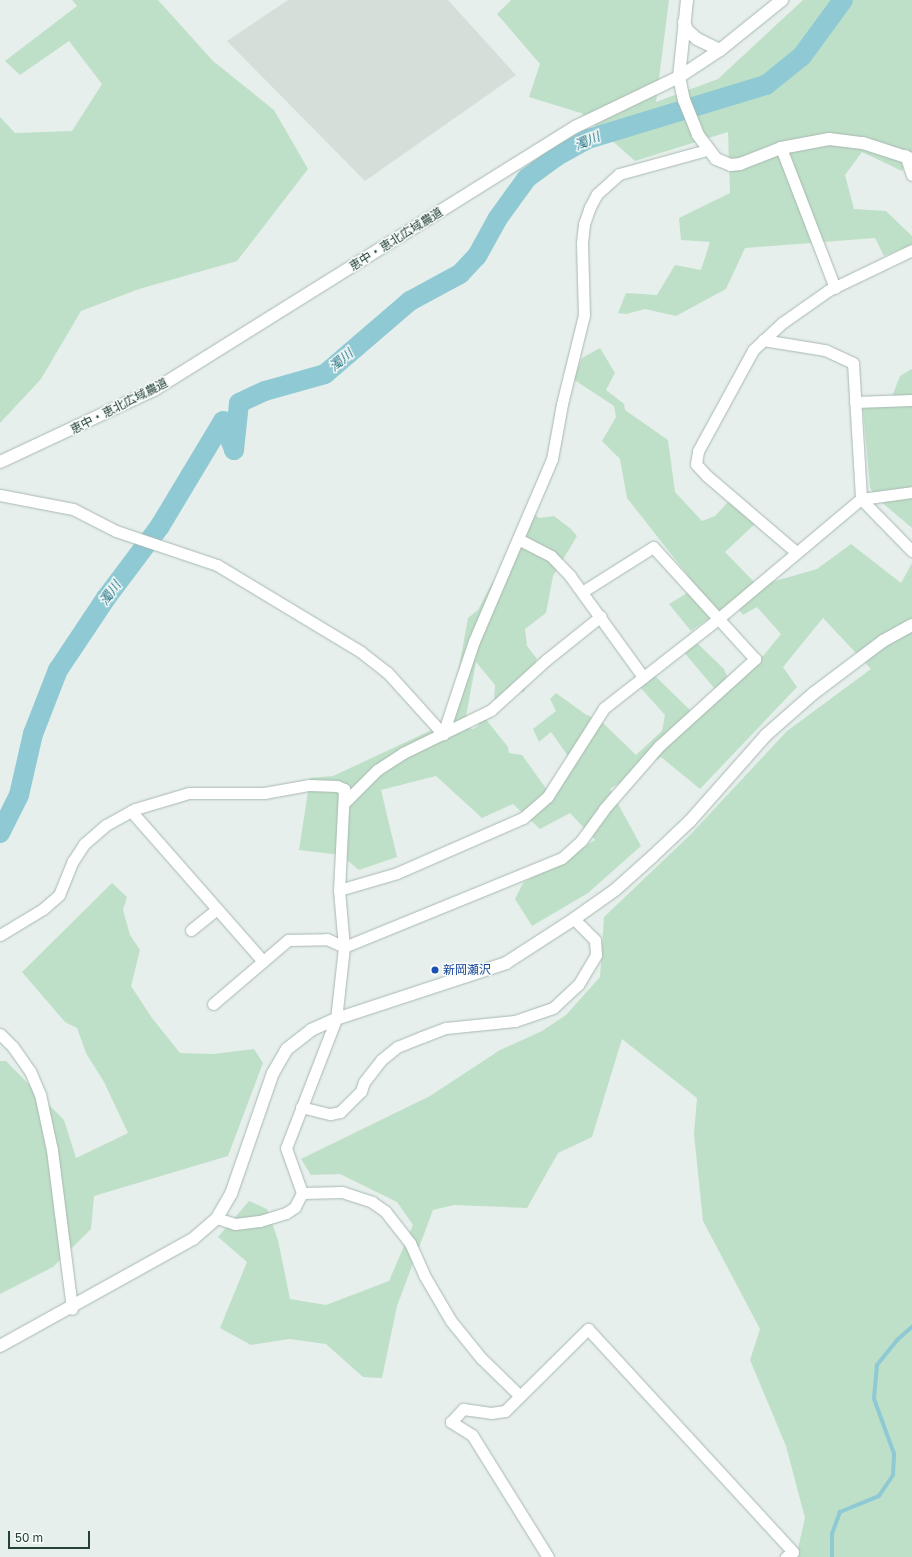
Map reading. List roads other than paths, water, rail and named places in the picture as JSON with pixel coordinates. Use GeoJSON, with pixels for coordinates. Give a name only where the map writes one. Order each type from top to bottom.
{"type":"FeatureCollection","features":[{"type":"Feature","properties":{"kind":"street"},"geometry":{"type":"LineString","coordinates":[[687,0],[680,77],[684,100],[698,135],[707,150],[716,159],[732,165],[781,148],[829,139],[863,143],[908,157],[912,175]]}},
{"type":"Feature","properties":{"kind":"street","name":"恵中・恵北広域農道"},"geometry":{"type":"LineString","coordinates":[[0,462],[154,390],[575,128],[680,77],[720,50],[782,0]]}},
{"type":"Feature","properties":{"kind":"street"},"geometry":{"type":"LineString","coordinates":[[684,22],[687,30],[697,39],[720,50]]}},
{"type":"Feature","properties":{"kind":"street"},"geometry":{"type":"LineString","coordinates":[[781,148],[835,288]]}},
{"type":"Feature","properties":{"kind":"street"},"geometry":{"type":"LineString","coordinates":[[443,734],[474,641],[500,576],[518,540],[552,459],[562,404],[584,316],[582,243],[584,224],[590,207],[597,194],[619,174],[707,150]]}},
{"type":"Feature","properties":{"kind":"street"},"geometry":{"type":"LineString","coordinates":[[796,552],[696,464],[698,452],[753,350],[782,322],[835,288],[912,250]]}},
{"type":"Feature","properties":{"kind":"street"},"geometry":{"type":"LineString","coordinates":[[763,340],[825,350],[844,357],[853,363],[861,499],[912,551]]}},
{"type":"Feature","properties":{"kind":"street"},"geometry":{"type":"LineString","coordinates":[[855,402],[912,400]]}},
{"type":"Feature","properties":{"kind":"street"},"geometry":{"type":"LineString","coordinates":[[339,890],[397,873],[523,818],[536,810],[548,796],[604,708],[719,618],[861,499],[912,492]]}},
{"type":"Feature","properties":{"kind":"street"},"geometry":{"type":"LineString","coordinates":[[0,495],[73,509],[116,531],[217,565],[361,652],[387,672],[443,734]]}},
{"type":"Feature","properties":{"kind":"street"},"geometry":{"type":"LineString","coordinates":[[518,540],[552,556],[601,616],[643,677]]}},
{"type":"Feature","properties":{"kind":"street"},"geometry":{"type":"LineString","coordinates":[[213,1004],[288,940],[327,939],[344,947],[562,858],[581,841],[658,746],[755,659],[653,547],[582,592]]}},
{"type":"Feature","properties":{"kind":"street"},"geometry":{"type":"LineString","coordinates":[[346,801],[378,770],[403,753],[491,710],[546,660],[601,616]]}},
{"type":"Feature","properties":{"kind":"street"},"geometry":{"type":"LineString","coordinates":[[0,1346],[72,1309],[193,1239],[216,1218],[231,1194],[273,1073],[287,1049],[311,1030],[336,1019],[506,963],[574,919],[615,890],[690,822],[766,735],[883,641],[912,625]]}},
{"type":"Feature","properties":{"kind":"street"},"geometry":{"type":"LineString","coordinates":[[0,935],[43,908],[60,895],[68,871],[84,844],[106,825],[131,811],[189,793],[264,793],[309,785],[337,786],[344,789],[346,801],[339,890],[344,947],[336,1019],[286,1148],[302,1193],[295,1207],[286,1213],[235,1224],[216,1218]]}},
{"type":"Feature","properties":{"kind":"street"},"geometry":{"type":"LineString","coordinates":[[131,811],[263,961]]}},
{"type":"Feature","properties":{"kind":"street"},"geometry":{"type":"LineString","coordinates":[[191,930],[216,909]]}},
{"type":"Feature","properties":{"kind":"street"},"geometry":{"type":"LineString","coordinates":[[301,1107],[330,1114],[340,1112],[361,1091],[364,1082],[381,1060],[397,1047],[422,1037],[446,1028],[515,1021],[552,1008],[578,984],[596,955],[595,940],[574,919]]}},
{"type":"Feature","properties":{"kind":"street"},"geometry":{"type":"LineString","coordinates":[[0,1034],[13,1047],[30,1071],[40,1094],[52,1150],[72,1309]]}},
{"type":"Feature","properties":{"kind":"street"},"geometry":{"type":"LineString","coordinates":[[302,1193],[342,1192],[372,1202],[385,1211],[410,1243],[424,1275],[451,1321],[481,1358],[519,1395]]}},
{"type":"Feature","properties":{"kind":"street"},"geometry":{"type":"LineString","coordinates":[[548,1557],[472,1435],[451,1422],[463,1410],[491,1413],[505,1411],[519,1395],[588,1329],[793,1552],[786,1557]]}},
{"type":"Feature","properties":{"kind":"waterway","name":"濁川"},"geometry":{"type":"LineString","coordinates":[[0,833],[19,795],[33,734],[58,670],[106,598],[160,526],[223,421],[234,450],[239,403],[265,391],[325,374],[410,301],[460,274],[477,256],[498,218],[527,178],[557,156],[588,139],[766,85],[802,56],[843,0]]}},
{"type":"Feature","properties":{"kind":"waterway"},"geometry":{"type":"LineString","coordinates":[[832,1557],[832,1534],[840,1512],[879,1496],[893,1475],[894,1454],[874,1399],[877,1365],[897,1340],[912,1327]]}},
{"type":"Feature","properties":{"kind":"place","name":"新岡瀬沢"},"geometry":{"type":"Point","coordinates":[435,970]}}]}
